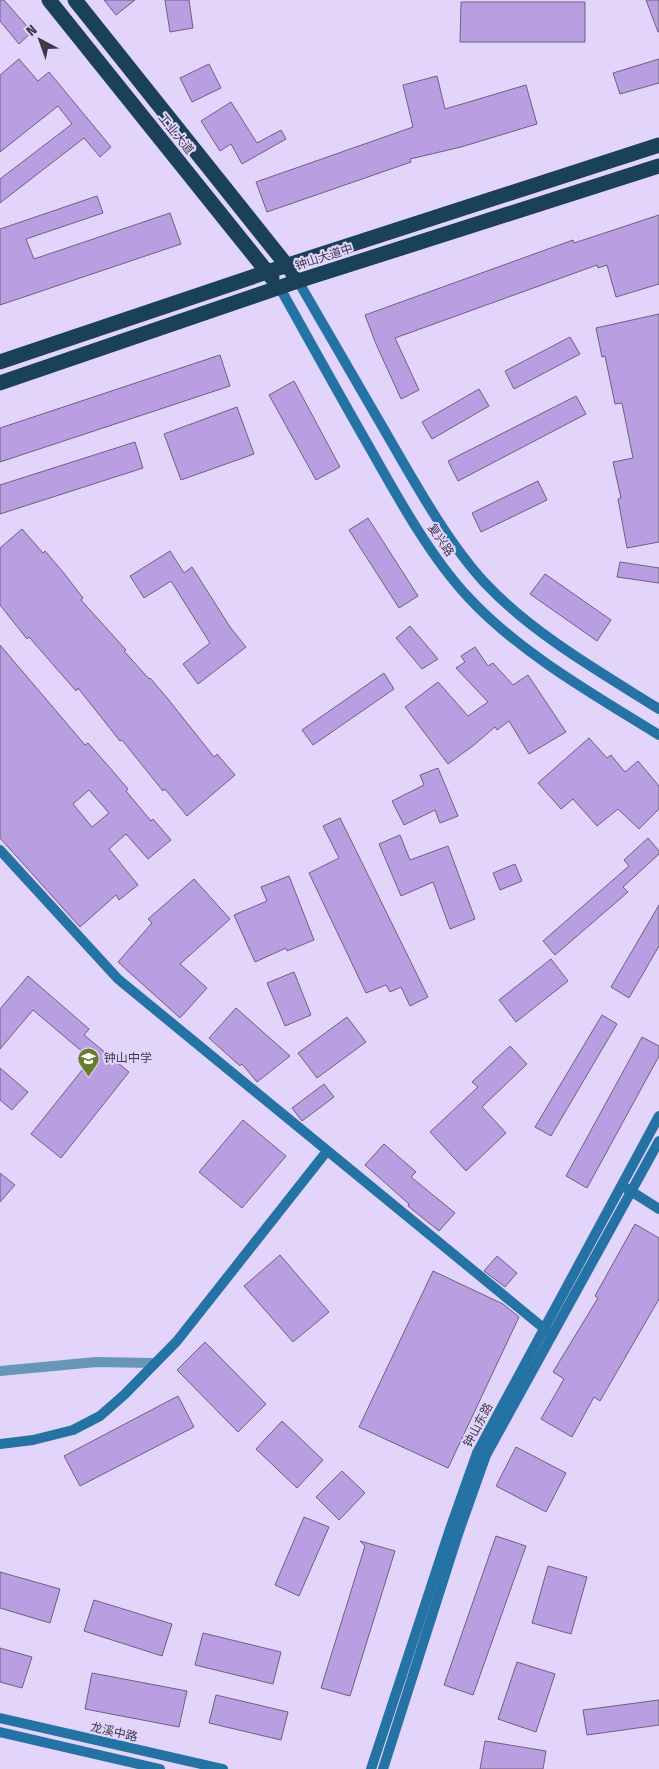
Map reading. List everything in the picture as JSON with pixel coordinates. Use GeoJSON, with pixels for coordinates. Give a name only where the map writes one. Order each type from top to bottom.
{"type":"FeatureCollection","features":[{"type":"Feature","properties":{"kind":"highway","name":"工业大道"},"geometry":{"type":"LineString","coordinates":[[49,0],[280,288]]}},
{"type":"Feature","properties":{"kind":"highway","name":"工业大道"},"geometry":{"type":"LineString","coordinates":[[75,0],[288,265],[298,281]]}},
{"type":"Feature","properties":{"kind":"highway","name":"钟山大道中"},"geometry":{"type":"LineString","coordinates":[[0,362],[268,271],[659,145]]}},
{"type":"Feature","properties":{"kind":"highway","name":"钟山大道中"},"geometry":{"type":"LineString","coordinates":[[0,383],[298,281],[659,166]]}},
{"type":"Feature","properties":{"kind":"main road","name":"复兴路"},"geometry":{"type":"LineString","coordinates":[[298,281],[409,472],[452,540],[485,583],[543,633],[659,709]]}},
{"type":"Feature","properties":{"kind":"main road","name":"复兴路"},"geometry":{"type":"LineString","coordinates":[[280,288],[393,490],[433,553],[468,598],[497,625],[530,651],[659,736]]}},
{"type":"Feature","properties":{"kind":"main road"},"geometry":{"type":"LineString","coordinates":[[0,850],[118,979],[548,1332]]}},
{"type":"Feature","properties":{"kind":"main road","name":"钟山东路"},"geometry":{"type":"LineString","coordinates":[[384,1769],[458,1534],[486,1455],[622,1185],[659,1116]]}},
{"type":"Feature","properties":{"kind":"main road","name":"钟山东路"},"geometry":{"type":"LineString","coordinates":[[372,1769],[450,1529],[477,1453],[659,1141]]}},
{"type":"Feature","properties":{"kind":"main road"},"geometry":{"type":"LineString","coordinates":[[0,1444],[33,1440],[73,1430],[100,1416],[124,1395],[177,1341],[327,1151]]}},
{"type":"Feature","properties":{"kind":"main road"},"geometry":{"type":"LineString","coordinates":[[622,1185],[659,1209]]}},
{"type":"Feature","properties":{"kind":"main road","name":"龙溪中路"},"geometry":{"type":"LineString","coordinates":[[0,1718],[223,1769]]}},
{"type":"Feature","properties":{"kind":"main road","name":"龙溪中路"},"geometry":{"type":"LineString","coordinates":[[0,1732],[160,1769]]}},
{"type":"Feature","properties":{"kind":"street"},"geometry":{"type":"LineString","coordinates":[[0,1371],[96,1362],[155,1363]]}},
{"type":"Feature","properties":{"kind":"building"},"geometry":{"type":"Polygon","coordinates":[[[0,0],[4,0],[32,32],[19,44],[0,21],[0,0]]]}},
{"type":"Feature","properties":{"kind":"building"},"geometry":{"type":"Polygon","coordinates":[[[104,0],[135,0],[116,15],[104,0]]]}},
{"type":"Feature","properties":{"kind":"building"},"geometry":{"type":"Polygon","coordinates":[[[165,0],[189,0],[193,28],[170,32],[165,0]]]}},
{"type":"Feature","properties":{"kind":"building"},"geometry":{"type":"Polygon","coordinates":[[[646,0],[659,0],[659,32],[658,32],[646,0]]]}},
{"type":"Feature","properties":{"kind":"building"},"geometry":{"type":"Polygon","coordinates":[[[461,2],[585,2],[585,42],[460,42],[461,2]]]}},
{"type":"Feature","properties":{"kind":"building"},"geometry":{"type":"Polygon","coordinates":[[[19,59],[38,81],[49,72],[111,147],[100,157],[84,138],[0,203],[0,179],[72,124],[58,106],[0,152],[0,75],[19,59]]]}},
{"type":"Feature","properties":{"kind":"building"},"geometry":{"type":"Polygon","coordinates":[[[659,59],[659,83],[620,94],[613,73],[659,59]]]}},
{"type":"Feature","properties":{"kind":"building"},"geometry":{"type":"Polygon","coordinates":[[[209,64],[221,88],[192,102],[180,78],[209,64]]]}},
{"type":"Feature","properties":{"kind":"building"},"geometry":{"type":"Polygon","coordinates":[[[437,76],[445,109],[526,85],[537,124],[461,147],[410,159],[411,162],[267,212],[256,182],[413,127],[403,85],[437,76]]]}},
{"type":"Feature","properties":{"kind":"building"},"geometry":{"type":"Polygon","coordinates":[[[231,102],[257,143],[281,130],[286,139],[242,164],[231,144],[220,151],[201,121],[231,102]]]}},
{"type":"Feature","properties":{"kind":"building"},"geometry":{"type":"Polygon","coordinates":[[[97,196],[103,213],[26,239],[34,259],[170,213],[181,244],[0,305],[0,229],[97,196]]]}},
{"type":"Feature","properties":{"kind":"building"},"geometry":{"type":"Polygon","coordinates":[[[659,215],[659,284],[616,297],[607,265],[598,268],[597,265],[395,338],[419,390],[401,399],[365,315],[573,240],[574,243],[659,215]]]}},
{"type":"Feature","properties":{"kind":"building"},"geometry":{"type":"Polygon","coordinates":[[[659,314],[659,542],[627,548],[618,499],[621,498],[613,462],[633,458],[622,403],[615,404],[605,356],[602,357],[596,328],[659,314]]]}},
{"type":"Feature","properties":{"kind":"building"},"geometry":{"type":"Polygon","coordinates":[[[570,337],[580,354],[514,389],[505,371],[570,337]]]}},
{"type":"Feature","properties":{"kind":"building"},"geometry":{"type":"Polygon","coordinates":[[[220,355],[230,386],[0,462],[0,428],[220,355]]]}},
{"type":"Feature","properties":{"kind":"building"},"geometry":{"type":"Polygon","coordinates":[[[294,381],[340,467],[316,480],[269,395],[294,381]]]}},
{"type":"Feature","properties":{"kind":"building"},"geometry":{"type":"Polygon","coordinates":[[[479,389],[489,406],[432,439],[422,422],[479,389]]]}},
{"type":"Feature","properties":{"kind":"building"},"geometry":{"type":"Polygon","coordinates":[[[576,396],[586,414],[458,481],[448,461],[576,396]]]}},
{"type":"Feature","properties":{"kind":"building"},"geometry":{"type":"Polygon","coordinates":[[[237,407],[254,454],[181,480],[164,434],[237,407]]]}},
{"type":"Feature","properties":{"kind":"building"},"geometry":{"type":"Polygon","coordinates":[[[135,442],[143,468],[0,514],[0,485],[135,442]]]}},
{"type":"Feature","properties":{"kind":"building"},"geometry":{"type":"Polygon","coordinates":[[[538,481],[547,500],[481,532],[472,513],[538,481]]]}},
{"type":"Feature","properties":{"kind":"building"},"geometry":{"type":"Polygon","coordinates":[[[368,518],[418,596],[399,608],[349,530],[368,518]]]}},
{"type":"Feature","properties":{"kind":"building"},"geometry":{"type":"Polygon","coordinates":[[[22,529],[63,572],[83,598],[81,600],[168,699],[214,757],[217,754],[235,775],[187,816],[165,789],[163,791],[122,740],[120,741],[78,688],[76,691],[29,637],[27,639],[0,605],[0,548],[22,529]]]}},
{"type":"Feature","properties":{"kind":"building"},"geometry":{"type":"Polygon","coordinates":[[[170,551],[184,573],[192,567],[230,627],[246,647],[198,684],[183,664],[210,643],[171,581],[144,598],[130,576],[170,551]]]}},
{"type":"Feature","properties":{"kind":"building"},"geometry":{"type":"Polygon","coordinates":[[[620,562],[659,568],[659,583],[617,577],[620,562]]]}},
{"type":"Feature","properties":{"kind":"building"},"geometry":{"type":"Polygon","coordinates":[[[545,574],[611,620],[597,641],[530,594],[545,574]]]}},
{"type":"Feature","properties":{"kind":"building"},"geometry":{"type":"Polygon","coordinates":[[[410,626],[438,659],[422,669],[396,638],[410,626]]]}},
{"type":"Feature","properties":{"kind":"building"},"geometry":{"type":"Polygon","coordinates":[[[0,645],[85,745],[88,743],[110,768],[151,821],[153,819],[171,840],[148,859],[126,834],[109,849],[138,885],[119,900],[116,895],[80,927],[0,838],[0,645]],[[89,790],[73,804],[92,827],[109,813],[89,790]]]}},
{"type":"Feature","properties":{"kind":"building"},"geometry":{"type":"Polygon","coordinates":[[[475,647],[488,666],[493,663],[513,685],[528,675],[566,732],[529,754],[509,721],[497,730],[495,727],[448,764],[405,707],[438,682],[468,716],[488,702],[456,668],[465,662],[461,656],[475,647]]]}},
{"type":"Feature","properties":{"kind":"building"},"geometry":{"type":"Polygon","coordinates":[[[384,673],[394,689],[313,745],[302,730],[384,673]]]}},
{"type":"Feature","properties":{"kind":"building"},"geometry":{"type":"Polygon","coordinates":[[[589,738],[607,758],[611,755],[625,772],[638,761],[659,786],[659,809],[639,829],[618,809],[597,826],[573,799],[561,809],[538,783],[589,738]]]}},
{"type":"Feature","properties":{"kind":"building"},"geometry":{"type":"Polygon","coordinates":[[[438,768],[458,816],[440,823],[435,810],[404,825],[392,801],[424,785],[420,775],[438,768]]]}},
{"type":"Feature","properties":{"kind":"building"},"geometry":{"type":"Polygon","coordinates":[[[340,818],[428,997],[410,1006],[401,987],[390,992],[386,985],[366,993],[309,873],[339,858],[323,826],[340,818]]]}},
{"type":"Feature","properties":{"kind":"building"},"geometry":{"type":"Polygon","coordinates":[[[400,835],[410,860],[448,846],[475,919],[450,929],[433,882],[401,896],[379,844],[400,835]]]}},
{"type":"Feature","properties":{"kind":"building"},"geometry":{"type":"Polygon","coordinates":[[[648,838],[659,851],[659,854],[623,887],[628,892],[555,955],[543,941],[629,866],[624,860],[648,838]]]}},
{"type":"Feature","properties":{"kind":"building"},"geometry":{"type":"Polygon","coordinates":[[[515,864],[522,881],[500,890],[493,873],[515,864]]]}},
{"type":"Feature","properties":{"kind":"building"},"geometry":{"type":"Polygon","coordinates":[[[289,876],[314,940],[287,951],[286,948],[255,962],[234,915],[267,901],[261,887],[289,876]]]}},
{"type":"Feature","properties":{"kind":"building"},"geometry":{"type":"Polygon","coordinates":[[[194,879],[230,919],[180,964],[207,988],[180,1018],[118,962],[152,923],[148,919],[194,879]]]}},
{"type":"Feature","properties":{"kind":"building"},"geometry":{"type":"Polygon","coordinates":[[[659,905],[659,946],[629,998],[611,987],[659,905]]]}},
{"type":"Feature","properties":{"kind":"building"},"geometry":{"type":"Polygon","coordinates":[[[551,959],[568,981],[516,1022],[499,1000],[551,959]]]}},
{"type":"Feature","properties":{"kind":"building"},"geometry":{"type":"Polygon","coordinates":[[[294,972],[311,1015],[285,1026],[267,983],[294,972]]]}},
{"type":"Feature","properties":{"kind":"building"},"geometry":{"type":"Polygon","coordinates":[[[28,976],[89,1029],[84,1035],[129,1072],[61,1158],[31,1134],[91,1059],[33,1010],[0,1049],[0,1009],[28,976]]]}},
{"type":"Feature","properties":{"kind":"building"},"geometry":{"type":"Polygon","coordinates":[[[236,1008],[290,1056],[257,1082],[242,1064],[240,1066],[209,1038],[236,1008]]]}},
{"type":"Feature","properties":{"kind":"building"},"geometry":{"type":"Polygon","coordinates":[[[602,1015],[617,1024],[551,1136],[535,1127],[602,1015]]]}},
{"type":"Feature","properties":{"kind":"building"},"geometry":{"type":"Polygon","coordinates":[[[347,1017],[366,1042],[317,1078],[298,1053],[347,1017]]]}},
{"type":"Feature","properties":{"kind":"building"},"geometry":{"type":"Polygon","coordinates":[[[642,1037],[659,1046],[659,1056],[587,1188],[566,1176],[642,1037]]]}},
{"type":"Feature","properties":{"kind":"building"},"geometry":{"type":"Polygon","coordinates":[[[510,1046],[527,1064],[482,1107],[506,1133],[466,1171],[430,1132],[478,1087],[472,1082],[510,1046]]]}},
{"type":"Feature","properties":{"kind":"building"},"geometry":{"type":"Polygon","coordinates":[[[0,1068],[28,1092],[12,1110],[0,1100],[0,1068]]]}},
{"type":"Feature","properties":{"kind":"building"},"geometry":{"type":"Polygon","coordinates":[[[324,1084],[334,1097],[302,1121],[292,1108],[324,1084]]]}},
{"type":"Feature","properties":{"kind":"building"},"geometry":{"type":"Polygon","coordinates":[[[243,1120],[286,1156],[242,1208],[199,1172],[243,1120]]]}},
{"type":"Feature","properties":{"kind":"building"},"geometry":{"type":"Polygon","coordinates":[[[384,1144],[416,1172],[411,1177],[455,1213],[439,1231],[408,1206],[409,1204],[365,1165],[384,1144]]]}},
{"type":"Feature","properties":{"kind":"building"},"geometry":{"type":"Polygon","coordinates":[[[0,1173],[15,1185],[0,1202],[0,1173]]]}},
{"type":"Feature","properties":{"kind":"building"},"geometry":{"type":"Polygon","coordinates":[[[635,1224],[659,1238],[659,1299],[600,1401],[594,1397],[572,1437],[541,1419],[564,1379],[553,1372],[598,1298],[595,1296],[635,1224]]]}},
{"type":"Feature","properties":{"kind":"building"},"geometry":{"type":"Polygon","coordinates":[[[280,1255],[329,1312],[293,1342],[244,1286],[280,1255]]]}},
{"type":"Feature","properties":{"kind":"building"},"geometry":{"type":"Polygon","coordinates":[[[497,1256],[517,1273],[505,1287],[484,1271],[497,1256]]]}},
{"type":"Feature","properties":{"kind":"building"},"geometry":{"type":"Polygon","coordinates":[[[433,1271],[503,1304],[519,1317],[448,1468],[359,1427],[433,1271]]]}},
{"type":"Feature","properties":{"kind":"building"},"geometry":{"type":"Polygon","coordinates":[[[205,1342],[266,1404],[238,1432],[177,1370],[205,1342]]]}},
{"type":"Feature","properties":{"kind":"building"},"geometry":{"type":"Polygon","coordinates":[[[178,1396],[194,1427],[80,1486],[64,1456],[178,1396]]]}},
{"type":"Feature","properties":{"kind":"building"},"geometry":{"type":"Polygon","coordinates":[[[282,1421],[323,1460],[297,1488],[256,1449],[282,1421]]]}},
{"type":"Feature","properties":{"kind":"building"},"geometry":{"type":"Polygon","coordinates":[[[516,1447],[566,1473],[546,1512],[496,1486],[516,1447]]]}},
{"type":"Feature","properties":{"kind":"building"},"geometry":{"type":"Polygon","coordinates":[[[342,1471],[365,1493],[339,1520],[316,1497],[342,1471]]]}},
{"type":"Feature","properties":{"kind":"building"},"geometry":{"type":"Polygon","coordinates":[[[304,1517],[329,1527],[299,1596],[275,1585],[304,1517]]]}},
{"type":"Feature","properties":{"kind":"building"},"geometry":{"type":"Polygon","coordinates":[[[496,1536],[526,1546],[473,1695],[444,1685],[496,1536]]]}},
{"type":"Feature","properties":{"kind":"building"},"geometry":{"type":"Polygon","coordinates":[[[360,1541],[395,1551],[350,1696],[321,1688],[365,1546],[360,1541]]]}},
{"type":"Feature","properties":{"kind":"building"},"geometry":{"type":"Polygon","coordinates":[[[548,1566],[587,1577],[571,1634],[532,1623],[548,1566]]]}},
{"type":"Feature","properties":{"kind":"building"},"geometry":{"type":"Polygon","coordinates":[[[0,1572],[60,1589],[50,1623],[0,1608],[0,1572]]]}},
{"type":"Feature","properties":{"kind":"building"},"geometry":{"type":"Polygon","coordinates":[[[94,1600],[172,1624],[162,1656],[84,1631],[94,1600]]]}},
{"type":"Feature","properties":{"kind":"building"},"geometry":{"type":"Polygon","coordinates":[[[203,1633],[281,1652],[273,1684],[195,1665],[203,1633]]]}},
{"type":"Feature","properties":{"kind":"building"},"geometry":{"type":"Polygon","coordinates":[[[0,1648],[32,1657],[22,1688],[0,1682],[0,1648]]]}},
{"type":"Feature","properties":{"kind":"building"},"geometry":{"type":"Polygon","coordinates":[[[517,1662],[555,1674],[536,1732],[498,1719],[517,1662]]]}},
{"type":"Feature","properties":{"kind":"building"},"geometry":{"type":"Polygon","coordinates":[[[92,1673],[187,1691],[179,1727],[85,1709],[92,1673]]]}},
{"type":"Feature","properties":{"kind":"building"},"geometry":{"type":"Polygon","coordinates":[[[216,1695],[288,1712],[281,1740],[209,1723],[216,1695]]]}},
{"type":"Feature","properties":{"kind":"building"},"geometry":{"type":"Polygon","coordinates":[[[659,1700],[659,1725],[587,1735],[583,1710],[659,1700]]]}},
{"type":"Feature","properties":{"kind":"building"},"geometry":{"type":"Polygon","coordinates":[[[485,1741],[546,1751],[543,1769],[480,1769],[485,1741]]]}},
{"type":"Feature","properties":{"kind":"place","name":"钟山中学"},"geometry":{"type":"Point","coordinates":[88,1077]}}]}
